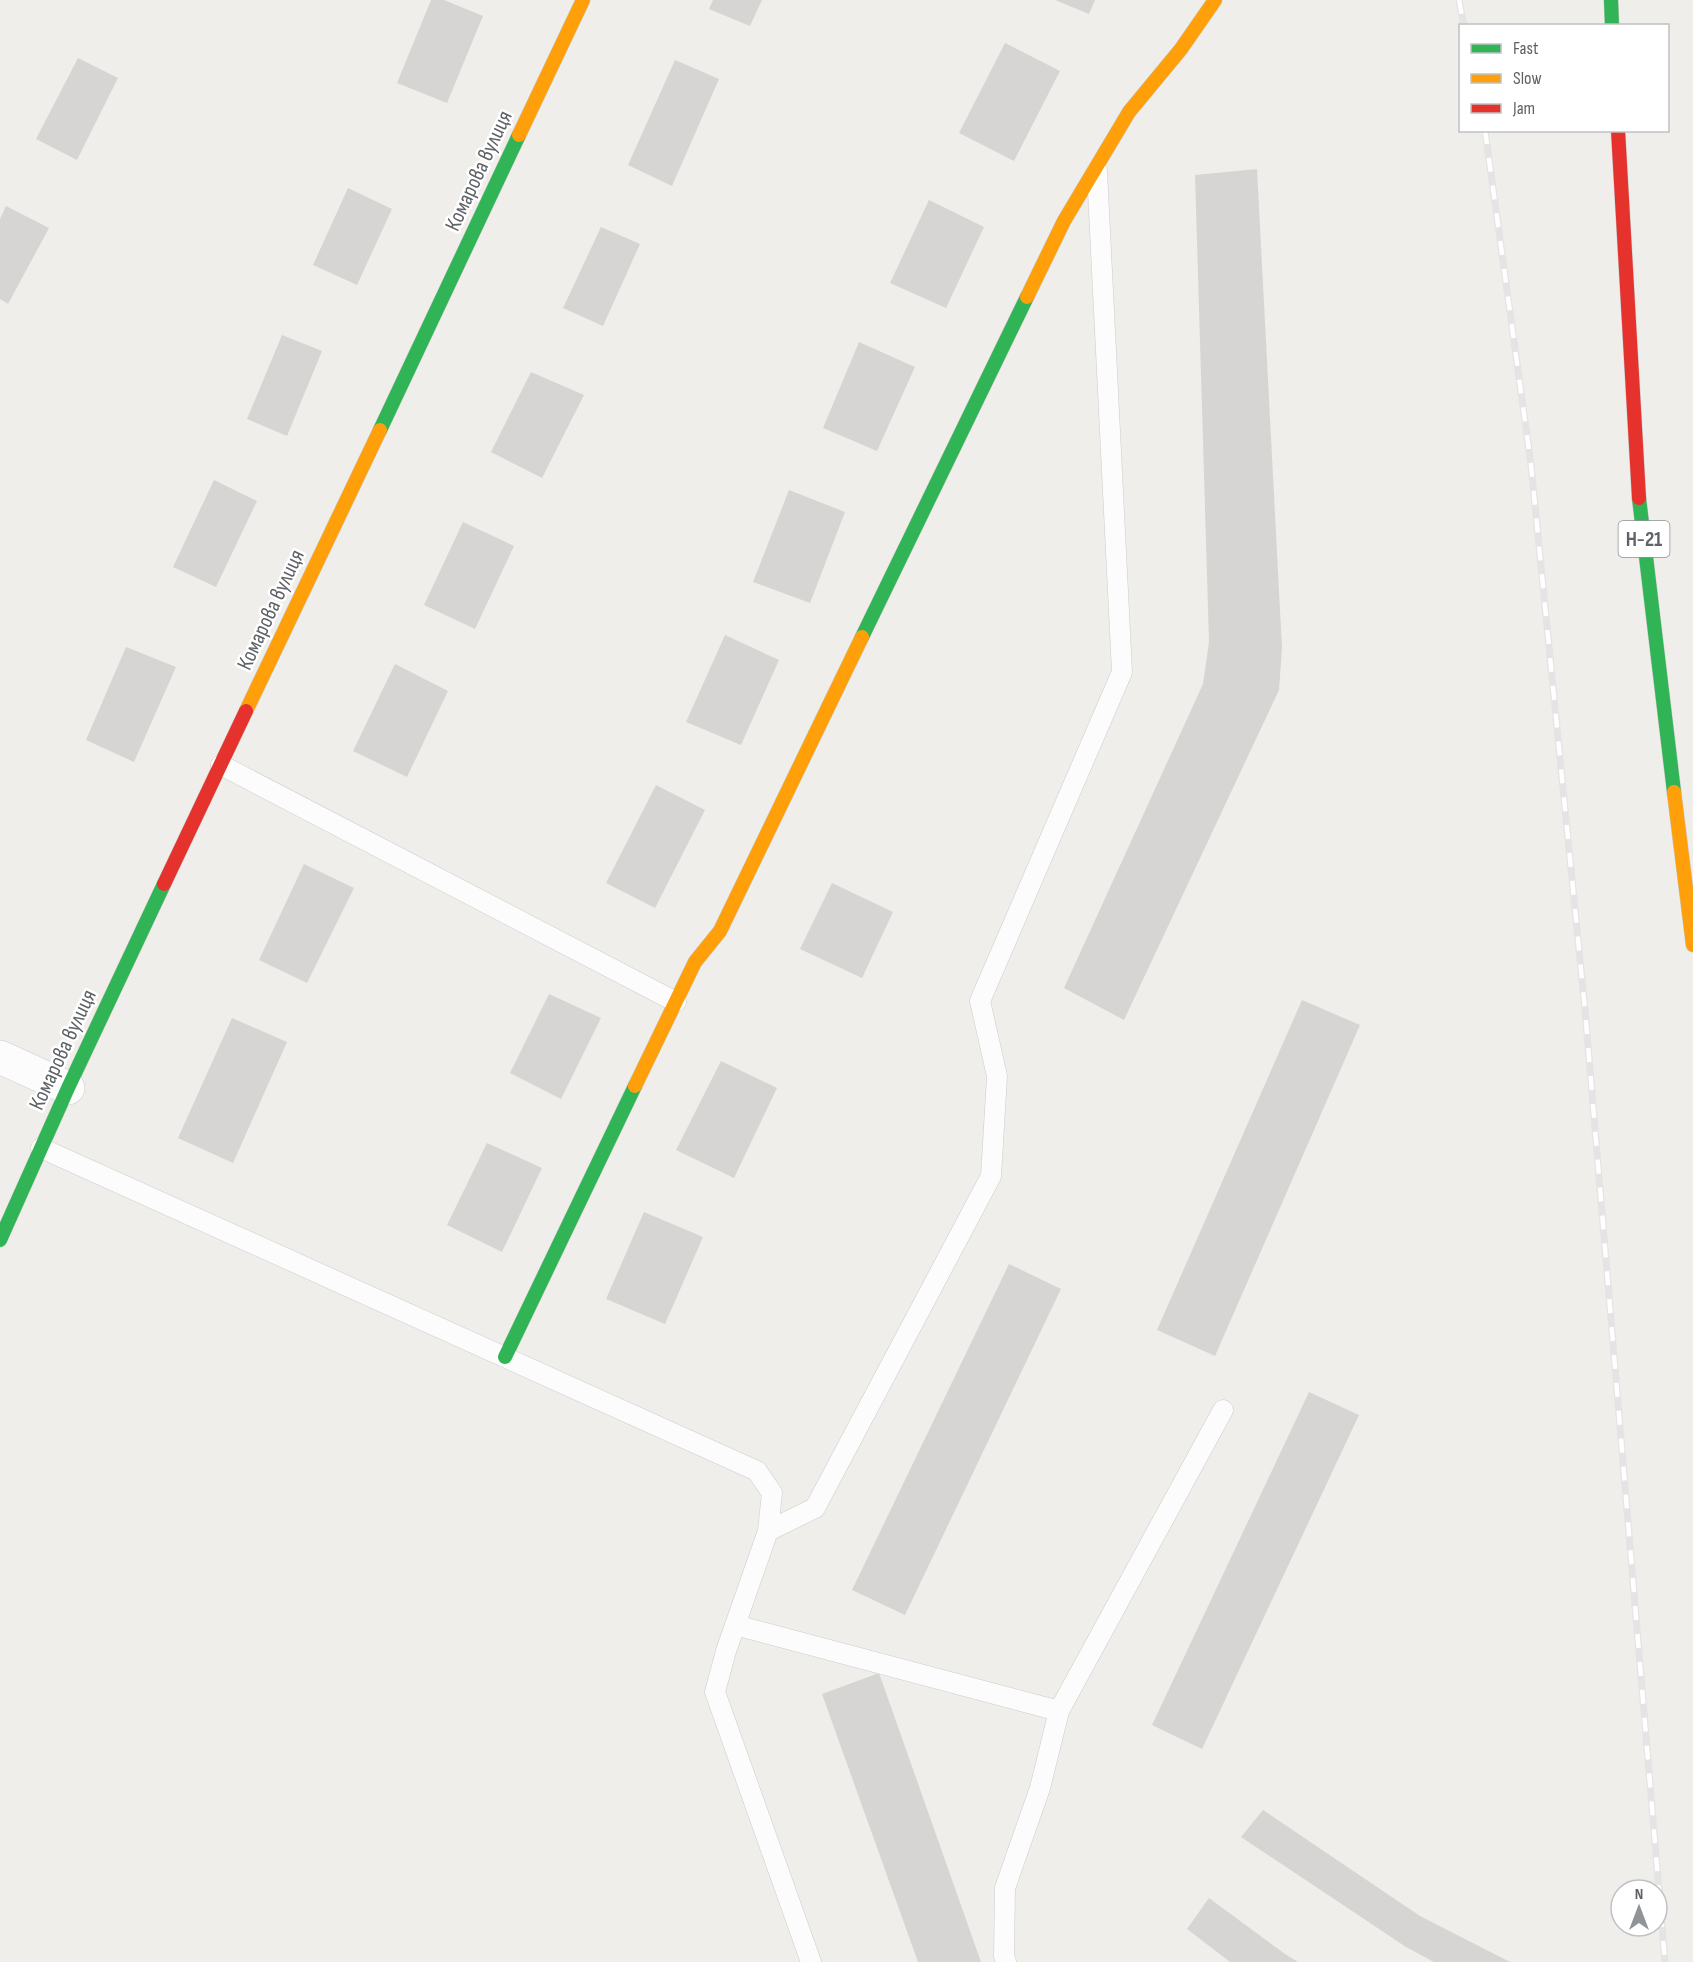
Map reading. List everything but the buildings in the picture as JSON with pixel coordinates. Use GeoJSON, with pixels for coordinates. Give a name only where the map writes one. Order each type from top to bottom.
{"type":"FeatureCollection","features":[{"type":"Feature","properties":{"kind":"street","name":"Комарова вулиця"},"geometry":{"type":"LineString","coordinates":[[0,1240],[68,1088],[583,0]]}},
{"type":"Feature","properties":{"kind":"street"},"geometry":{"type":"LineString","coordinates":[[505,1357],[695,962],[720,931],[1064,220],[1129,112],[1181,49],[1215,0]]}},
{"type":"Feature","properties":{"kind":"street"},"geometry":{"type":"LineString","coordinates":[[1611,0],[1612,24]]}},
{"type":"Feature","properties":{"kind":"street","name":"Н-21"},"geometry":{"type":"LineString","coordinates":[[1618,132],[1640,508],[1693,945]]}},
{"type":"Feature","properties":{"kind":"street"},"geometry":{"type":"LineString","coordinates":[[0,1057],[68,1088]]}},
{"type":"Feature","properties":{"kind":"lane"},"geometry":{"type":"LineString","coordinates":[[768,1531],[815,1508],[991,1176],[997,1076],[980,1001],[1122,672],[1097,165]]}},
{"type":"Feature","properties":{"kind":"lane"},"geometry":{"type":"LineString","coordinates":[[221,765],[676,1002]]}},
{"type":"Feature","properties":{"kind":"lane"},"geometry":{"type":"LineString","coordinates":[[41,1148],[758,1471],[772,1492],[768,1531],[735,1625],[715,1692],[811,1962]]}},
{"type":"Feature","properties":{"kind":"lane"},"geometry":{"type":"LineString","coordinates":[[1006,1962],[1004,1956],[1005,1888],[1040,1788],[1059,1711],[1223,1410]]}},
{"type":"Feature","properties":{"kind":"lane"},"geometry":{"type":"LineString","coordinates":[[735,1625],[1059,1711]]}},
{"type":"Feature","properties":{"kind":"railway"},"geometry":{"type":"LineString","coordinates":[[1459,0],[1464,24]]}},
{"type":"Feature","properties":{"kind":"railway"},"geometry":{"type":"LineString","coordinates":[[1485,132],[1531,465],[1585,1010],[1665,1962]]}},
{"type":"Feature","properties":{"kind":"traffic: fast"},"geometry":{"type":"LineString","coordinates":[[1611,0],[1612,24]]}},
{"type":"Feature","properties":{"kind":"traffic: fast"},"geometry":{"type":"LineString","coordinates":[[380,430],[519,135]]}},
{"type":"Feature","properties":{"kind":"traffic: fast"},"geometry":{"type":"LineString","coordinates":[[862,637],[1027,297]]}},
{"type":"Feature","properties":{"kind":"traffic: fast"},"geometry":{"type":"LineString","coordinates":[[1639,498],[1674,792]]}},
{"type":"Feature","properties":{"kind":"traffic: fast"},"geometry":{"type":"LineString","coordinates":[[0,1240],[68,1088],[164,884]]}},
{"type":"Feature","properties":{"kind":"traffic: fast"},"geometry":{"type":"LineString","coordinates":[[505,1357],[635,1086]]}},
{"type":"Feature","properties":{"kind":"traffic: slow"},"geometry":{"type":"LineString","coordinates":[[519,135],[583,0]]}},
{"type":"Feature","properties":{"kind":"traffic: slow"},"geometry":{"type":"LineString","coordinates":[[1027,297],[1064,221],[1129,112],[1181,49],[1215,0]]}},
{"type":"Feature","properties":{"kind":"traffic: slow"},"geometry":{"type":"LineString","coordinates":[[246,711],[380,430]]}},
{"type":"Feature","properties":{"kind":"traffic: slow"},"geometry":{"type":"LineString","coordinates":[[635,1086],[695,962],[720,931],[862,637]]}},
{"type":"Feature","properties":{"kind":"traffic: slow"},"geometry":{"type":"LineString","coordinates":[[1674,792],[1693,945]]}},
{"type":"Feature","properties":{"kind":"traffic: jam"},"geometry":{"type":"LineString","coordinates":[[1618,132],[1639,498]]}},
{"type":"Feature","properties":{"kind":"traffic: jam"},"geometry":{"type":"LineString","coordinates":[[164,884],[246,711]]}}]}
